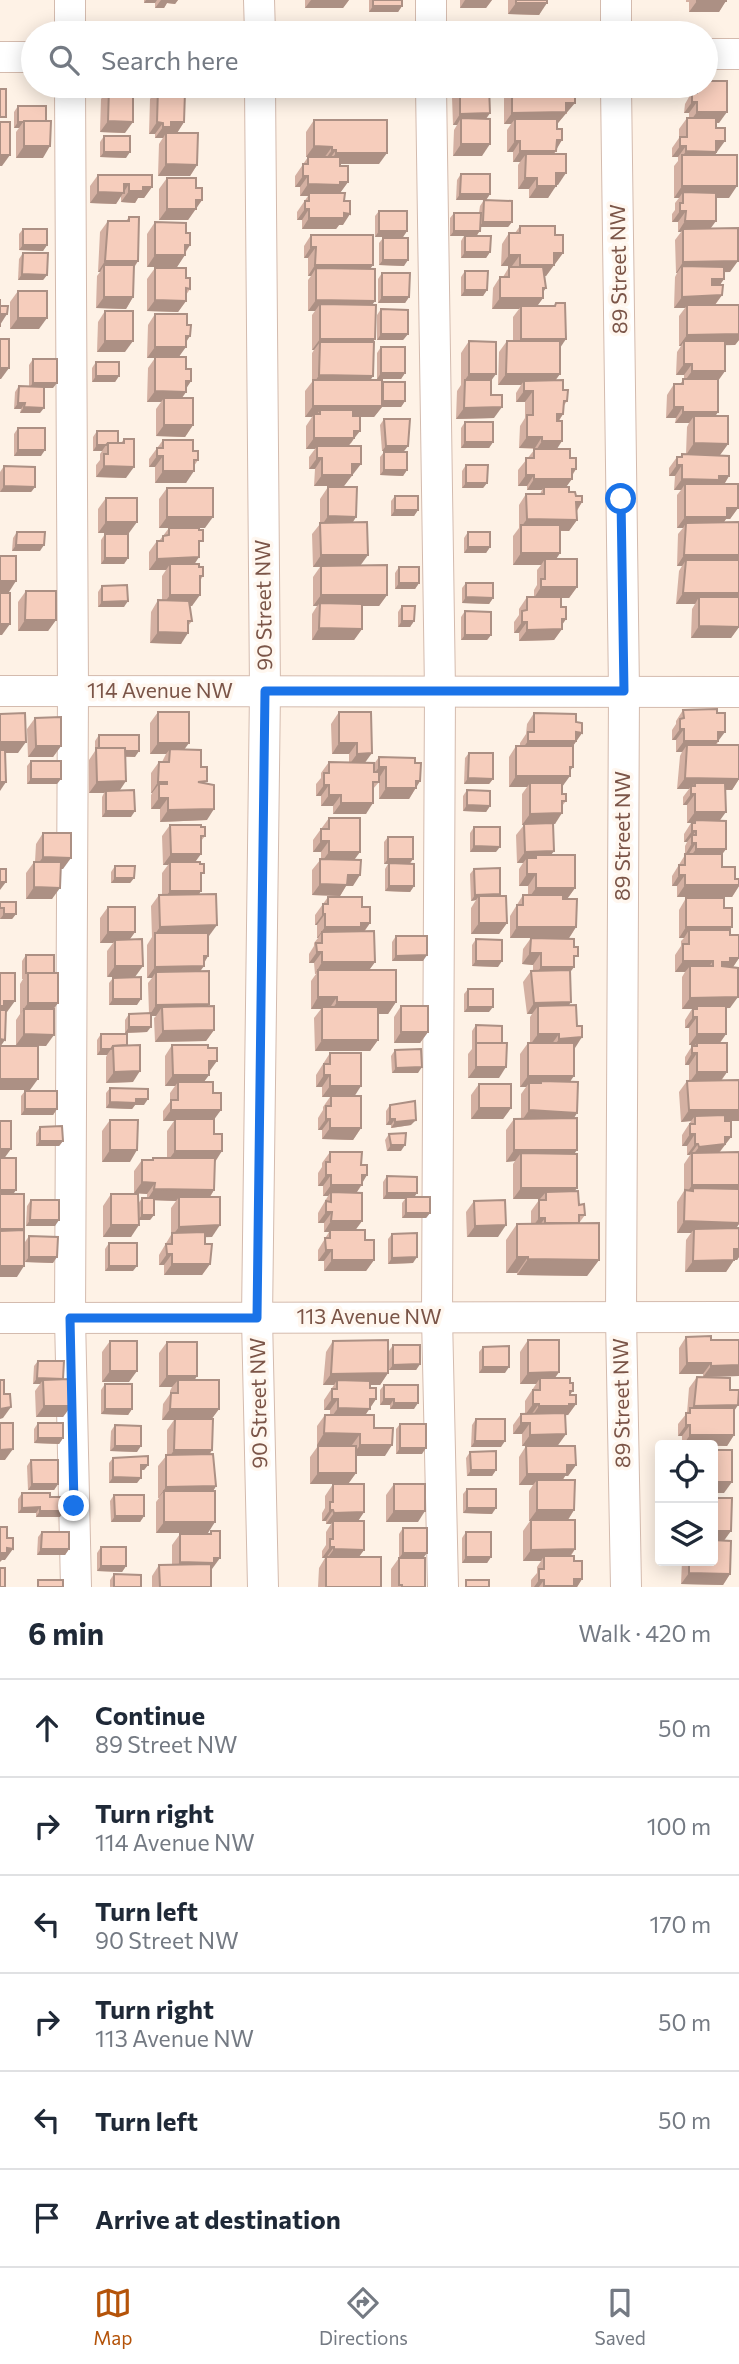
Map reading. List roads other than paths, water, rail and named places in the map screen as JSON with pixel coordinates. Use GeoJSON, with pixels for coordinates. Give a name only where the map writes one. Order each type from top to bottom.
{"type":"FeatureCollection","features":[{"type":"Feature","properties":{"kind":"street"},"geometry":{"type":"LineString","coordinates":[[70,0],[70,21]]}},
{"type":"Feature","properties":{"kind":"street"},"geometry":{"type":"LineString","coordinates":[[259,0],[260,21]]}},
{"type":"Feature","properties":{"kind":"street"},"geometry":{"type":"LineString","coordinates":[[431,0],[431,21]]}},
{"type":"Feature","properties":{"kind":"street"},"geometry":{"type":"LineString","coordinates":[[616,0],[616,21]]}},
{"type":"Feature","properties":{"kind":"street"},"geometry":{"type":"LineString","coordinates":[[718,54],[739,54]]}},
{"type":"Feature","properties":{"kind":"street"},"geometry":{"type":"LineString","coordinates":[[0,57],[21,57]]}},
{"type":"Feature","properties":{"kind":"street"},"geometry":{"type":"LineString","coordinates":[[70,98],[73,691],[70,1318],[76,1587]]}},
{"type":"Feature","properties":{"kind":"street","name":"90 Street NW"},"geometry":{"type":"LineString","coordinates":[[260,98],[265,691],[257,1318],[263,1587]]}},
{"type":"Feature","properties":{"kind":"street"},"geometry":{"type":"LineString","coordinates":[[431,98],[440,691],[437,1317],[443,1587]]}},
{"type":"Feature","properties":{"kind":"street","name":"89 Street NW"},"geometry":{"type":"LineString","coordinates":[[616,98],[624,691],[621,1317],[626,1587]]}},
{"type":"Feature","properties":{"kind":"street","name":"114 Avenue NW"},"geometry":{"type":"LineString","coordinates":[[0,691],[739,692]]}},
{"type":"Feature","properties":{"kind":"street","name":"113 Avenue NW"},"geometry":{"type":"LineString","coordinates":[[0,1318],[739,1317]]}}]}
